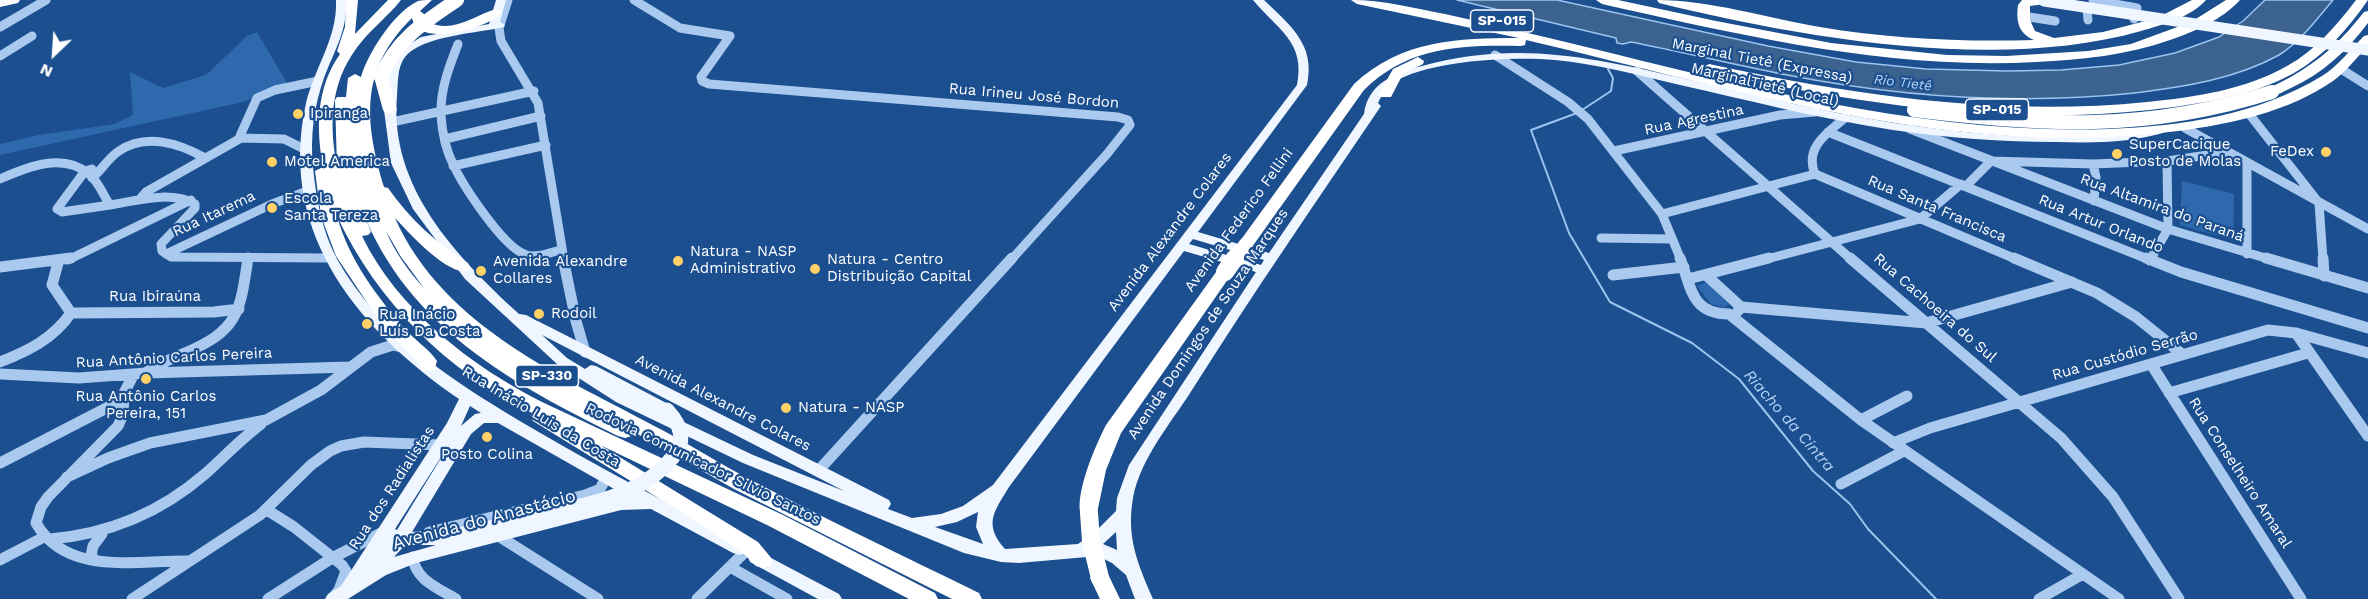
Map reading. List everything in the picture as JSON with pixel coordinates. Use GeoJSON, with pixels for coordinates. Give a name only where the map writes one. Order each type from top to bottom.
{"type":"FeatureCollection","features":[{"type":"Feature","properties":{"kind":"highway"},"geometry":{"type":"LineString","coordinates":[[0,3],[14,0]]}},
{"type":"Feature","properties":{"kind":"highway"},"geometry":{"type":"LineString","coordinates":[[336,69],[351,27],[352,0]]}},
{"type":"Feature","properties":{"kind":"highway"},"geometry":{"type":"LineString","coordinates":[[405,309],[359,224],[345,176],[342,150],[342,98],[346,80],[360,49],[397,8],[418,0]]}},
{"type":"Feature","properties":{"kind":"highway"},"geometry":{"type":"LineString","coordinates":[[428,0],[419,11],[417,18],[420,24],[430,28],[449,30],[472,26],[498,16]]}},
{"type":"Feature","properties":{"kind":"highway","name":"Rodovia Comunicador Silvio Santos"},"geometry":{"type":"LineString","coordinates":[[428,0],[392,30],[379,48],[366,77],[364,93],[366,134],[373,182],[390,225],[412,261],[431,286],[476,329],[525,364],[751,489],[972,599]]}},
{"type":"Feature","properties":{"kind":"highway"},"geometry":{"type":"LineString","coordinates":[[391,116],[381,78],[389,56],[400,44],[457,0]]}},
{"type":"Feature","properties":{"kind":"highway"},"geometry":{"type":"LineString","coordinates":[[1357,0],[1847,115],[2025,132],[2082,133],[2185,128],[2250,115],[2321,85],[2354,58],[2368,39]]}},
{"type":"Feature","properties":{"kind":"highway"},"geometry":{"type":"LineString","coordinates":[[1388,0],[1825,97],[1989,119],[2055,123],[2109,122],[2166,117],[2232,105],[2272,92],[2300,79],[2332,58],[2368,15]]}},
{"type":"Feature","properties":{"kind":"highway","name":"Marginal Tietê (Expressa)"},"geometry":{"type":"LineString","coordinates":[[1410,0],[1782,84],[1898,102],[2024,112],[2088,112],[2153,105],[2192,100],[2262,82],[2290,70],[2319,51],[2362,0]]}},
{"type":"Feature","properties":{"kind":"highway","name":"Marginal Tietê (Expressa)"},"geometry":{"type":"LineString","coordinates":[[1602,0],[1814,45],[1896,56],[2024,60],[2090,55],[2135,47],[2177,28]]}},
{"type":"Feature","properties":{"kind":"highway"},"geometry":{"type":"LineString","coordinates":[[1644,0],[1767,25],[1881,44],[1919,47],[1937,45],[2061,46]]}},
{"type":"Feature","properties":{"kind":"highway"},"geometry":{"type":"LineString","coordinates":[[1664,0],[1831,41],[1896,48],[1983,52],[2126,40],[2178,14],[2203,10],[2234,0]]}},
{"type":"Feature","properties":{"kind":"highway"},"geometry":{"type":"LineString","coordinates":[[1710,0],[1724,9],[1767,25]]}},
{"type":"Feature","properties":{"kind":"highway"},"geometry":{"type":"LineString","coordinates":[[2145,30],[2177,28],[2216,0]]}},
{"type":"Feature","properties":{"kind":"highway"},"geometry":{"type":"LineString","coordinates":[[2037,1],[2023,6],[2027,31],[2061,46]]}},
{"type":"Feature","properties":{"kind":"highway"},"geometry":{"type":"LineString","coordinates":[[397,8],[359,66],[355,77],[352,106],[356,165],[366,203],[380,237],[404,275],[417,292],[453,327],[510,371],[575,408],[751,489]]}},
{"type":"Feature","properties":{"kind":"highway","name":"Rodovia Comunicador Silvio Santos"},"geometry":{"type":"LineString","coordinates":[[397,8],[358,39],[336,69],[325,109],[327,156],[334,189],[353,238],[378,279],[433,336],[469,365],[524,401],[821,542],[928,599]]}},
{"type":"Feature","properties":{"kind":"highway"},"geometry":{"type":"LineString","coordinates":[[1502,26],[1620,63]]}},
{"type":"Feature","properties":{"kind":"highway","name":"Avenida Federico Fellini"},"geometry":{"type":"LineString","coordinates":[[1110,599],[1100,578],[1091,541],[1089,513],[1092,483],[1101,455],[1113,430],[1359,87],[1380,69],[1414,53],[1469,43],[1531,43],[1591,56]]}},
{"type":"Feature","properties":{"kind":"highway"},"geometry":{"type":"LineString","coordinates":[[1386,94],[1398,72],[1420,60],[1451,50],[1494,44],[1531,43]]}},
{"type":"Feature","properties":{"kind":"highway"},"geometry":{"type":"LineString","coordinates":[[1961,59],[2048,54],[2061,46]]}},
{"type":"Feature","properties":{"kind":"highway"},"geometry":{"type":"LineString","coordinates":[[2354,58],[2368,55]]}},
{"type":"Feature","properties":{"kind":"highway"},"geometry":{"type":"LineString","coordinates":[[1668,59],[1706,72]]}},
{"type":"Feature","properties":{"kind":"highway"},"geometry":{"type":"LineString","coordinates":[[1847,115],[2013,123],[2140,110],[2153,105]]}},
{"type":"Feature","properties":{"kind":"highway"},"geometry":{"type":"LineString","coordinates":[[327,156],[321,168],[325,204],[338,243],[348,262],[394,326],[428,361],[428,367]]}},
{"type":"Feature","properties":{"kind":"highway"},"geometry":{"type":"LineString","coordinates":[[373,182],[381,186],[388,202],[403,217],[453,262],[462,267]]}},
{"type":"Feature","properties":{"kind":"highway"},"geometry":{"type":"LineString","coordinates":[[524,401],[544,421],[701,515],[751,548],[763,560]]}},
{"type":"Feature","properties":{"kind":"main road","name":"Rua Inácio Luis da Costa"},"geometry":{"type":"LineString","coordinates":[[341,0],[337,40],[318,81],[310,113],[306,150],[310,190],[321,236],[330,258],[352,290],[404,348],[467,398],[606,478],[833,599]]}},
{"type":"Feature","properties":{"kind":"main road","name":"Avenida Alexandre Colares"},"geometry":{"type":"LineString","coordinates":[[1001,555],[987,541],[983,531],[983,521],[1004,483],[1298,92],[1305,77],[1306,59],[1302,48],[1258,0]]}},
{"type":"Feature","properties":{"kind":"main road"},"geometry":{"type":"LineString","coordinates":[[2062,0],[2368,48]]}},
{"type":"Feature","properties":{"kind":"main road"},"geometry":{"type":"LineString","coordinates":[[2037,1],[2368,48]]}},
{"type":"Feature","properties":{"kind":"main road"},"geometry":{"type":"LineString","coordinates":[[498,16],[432,37],[401,54],[394,68],[391,116],[397,163],[407,187],[433,230],[462,267],[562,361],[621,398],[748,459],[910,521]]}},
{"type":"Feature","properties":{"kind":"main road","name":"Avenida Domingos de Souza Marques"},"geometry":{"type":"LineString","coordinates":[[1370,113],[1380,89],[1398,75],[1450,61],[1495,55],[1591,56]]}},
{"type":"Feature","properties":{"kind":"main road","name":"MarginalTietê (Local)"},"geometry":{"type":"LineString","coordinates":[[1620,63],[1637,71],[1778,110],[1847,115],[1950,139],[2099,139],[2137,136],[2164,129]]}},
{"type":"Feature","properties":{"kind":"main road","name":"Avenida Domingos de Souza Marques"},"geometry":{"type":"LineString","coordinates":[[1131,570],[1126,556],[1124,513],[1130,483],[1144,453],[1370,113],[1396,85],[1430,67]]}},
{"type":"Feature","properties":{"kind":"main road"},"geometry":{"type":"LineString","coordinates":[[1191,234],[1269,264]]}},
{"type":"Feature","properties":{"kind":"main road"},"geometry":{"type":"LineString","coordinates":[[1182,246],[1269,264]]}},
{"type":"Feature","properties":{"kind":"main road","name":"Avenida Alexandre Colares"},"geometry":{"type":"LineString","coordinates":[[513,315],[542,327],[561,339],[586,360],[818,471],[910,521],[964,546],[1001,555],[1033,556],[1090,548],[1109,552],[1131,570]]}},
{"type":"Feature","properties":{"kind":"main road"},"geometry":{"type":"LineString","coordinates":[[398,533],[415,540],[446,536],[619,494],[638,486],[671,462],[680,447],[683,433],[667,410],[586,360],[531,333]]}},
{"type":"Feature","properties":{"kind":"main road","name":"Rua dos Radialistas"},"geometry":{"type":"LineString","coordinates":[[336,597],[398,533],[426,469],[454,425],[467,398]]}},
{"type":"Feature","properties":{"kind":"main road","name":"Rua dos Radialistas"},"geometry":{"type":"LineString","coordinates":[[360,582],[380,564],[398,533],[443,471],[466,430],[475,421],[485,416],[502,417]]}},
{"type":"Feature","properties":{"kind":"main road"},"geometry":{"type":"LineString","coordinates":[[426,469],[439,467],[443,471]]}},
{"type":"Feature","properties":{"kind":"main road","name":"Avenida Alexandre Colares"},"geometry":{"type":"LineString","coordinates":[[910,521],[950,520],[975,507],[1004,483]]}},
{"type":"Feature","properties":{"kind":"main road","name":"Avenida do Anastácio"},"geometry":{"type":"LineString","coordinates":[[336,597],[380,570],[413,557],[621,504],[652,503]]}},
{"type":"Feature","properties":{"kind":"main road","name":"Avenida Alexandre Colares"},"geometry":{"type":"LineString","coordinates":[[1078,550],[1115,526],[1124,513]]}},
{"type":"Feature","properties":{"kind":"main road"},"geometry":{"type":"LineString","coordinates":[[380,570],[410,550],[446,536]]}},
{"type":"Feature","properties":{"kind":"main road"},"geometry":{"type":"LineString","coordinates":[[1131,570],[1144,599]]}},
{"type":"Feature","properties":{"kind":"street"},"geometry":{"type":"LineString","coordinates":[[0,27],[46,0]]}},
{"type":"Feature","properties":{"kind":"street"},"geometry":{"type":"LineString","coordinates":[[508,0],[498,16],[499,34],[504,46],[534,91],[541,116],[560,250],[576,326],[586,360]]}},
{"type":"Feature","properties":{"kind":"street","name":"Rua Irineu José Bordon"},"geometry":{"type":"LineString","coordinates":[[634,0],[680,28],[730,36],[701,76],[702,81],[709,84],[1118,117],[1128,120],[1130,124],[1107,154],[818,471]]}},
{"type":"Feature","properties":{"kind":"street"},"geometry":{"type":"LineString","coordinates":[[2092,0],[2137,8],[2134,19]]}},
{"type":"Feature","properties":{"kind":"street"},"geometry":{"type":"LineString","coordinates":[[2037,1],[2134,19],[2145,30]]}},
{"type":"Feature","properties":{"kind":"street"},"geometry":{"type":"LineString","coordinates":[[2029,16],[2052,21],[2037,1]]}},
{"type":"Feature","properties":{"kind":"street"},"geometry":{"type":"LineString","coordinates":[[2087,10],[2088,20]]}},
{"type":"Feature","properties":{"kind":"street"},"geometry":{"type":"LineString","coordinates":[[0,56],[33,36]]}},
{"type":"Feature","properties":{"kind":"street"},"geometry":{"type":"LineString","coordinates":[[458,44],[450,62],[441,111],[445,139],[453,166],[480,207],[516,249],[532,255],[560,250]]}},
{"type":"Feature","properties":{"kind":"street"},"geometry":{"type":"LineString","coordinates":[[1495,55],[1578,109],[1588,119],[1662,214],[1684,267],[1688,288],[1693,296],[1707,309],[1719,314],[1729,314],[1741,307],[1926,323],[2072,282]]}},
{"type":"Feature","properties":{"kind":"street"},"geometry":{"type":"LineString","coordinates":[[2341,69],[2368,86]]}},
{"type":"Feature","properties":{"kind":"street","name":"Rua Cachoeira do Sul"},"geometry":{"type":"LineString","coordinates":[[1637,71],[1766,186],[2061,438],[2113,497],[2179,599]]}},
{"type":"Feature","properties":{"kind":"street"},"geometry":{"type":"LineString","coordinates":[[242,138],[241,131],[257,98],[275,90],[318,81]]}},
{"type":"Feature","properties":{"kind":"street"},"geometry":{"type":"LineString","coordinates":[[391,116],[441,111],[534,91]]}},
{"type":"Feature","properties":{"kind":"street","name":"Rua Agrestina"},"geometry":{"type":"LineString","coordinates":[[1614,151],[1705,131],[1778,110]]}},
{"type":"Feature","properties":{"kind":"street"},"geometry":{"type":"LineString","coordinates":[[1662,214],[1815,174],[1810,163],[1813,149],[1847,115]]}},
{"type":"Feature","properties":{"kind":"street"},"geometry":{"type":"LineString","coordinates":[[2250,115],[2319,203],[2324,276]]}},
{"type":"Feature","properties":{"kind":"street"},"geometry":{"type":"LineString","coordinates":[[445,139],[541,116]]}},
{"type":"Feature","properties":{"kind":"street"},"geometry":{"type":"LineString","coordinates":[[2185,128],[2368,230]]}},
{"type":"Feature","properties":{"kind":"street","name":"Rua Artur Orlando"},"geometry":{"type":"LineString","coordinates":[[1828,132],[2213,283],[2368,328]]}},
{"type":"Feature","properties":{"kind":"street"},"geometry":{"type":"LineString","coordinates":[[139,200],[146,192],[242,138],[286,138],[298,142],[306,150]]}},
{"type":"Feature","properties":{"kind":"street","name":"Rua Altamira do Paraná"},"geometry":{"type":"LineString","coordinates":[[1950,139],[1991,161],[2168,229],[2368,288]]}},
{"type":"Feature","properties":{"kind":"street"},"geometry":{"type":"LineString","coordinates":[[205,159],[171,144],[147,141],[122,149],[109,162],[76,186],[59,206],[59,212],[139,200],[178,198],[191,200],[195,208],[161,244],[166,254],[182,257],[330,258]]}},
{"type":"Feature","properties":{"kind":"street"},"geometry":{"type":"LineString","coordinates":[[453,166],[546,145]]}},
{"type":"Feature","properties":{"kind":"street"},"geometry":{"type":"LineString","coordinates":[[1688,279],[1920,219],[1933,212],[1952,190],[1964,185],[1991,161],[2093,164],[2167,161],[2228,152]]}},
{"type":"Feature","properties":{"kind":"street"},"geometry":{"type":"LineString","coordinates":[[2150,260],[2168,229],[2167,161]]}},
{"type":"Feature","properties":{"kind":"street"},"geometry":{"type":"LineString","coordinates":[[2247,163],[2247,254]]}},
{"type":"Feature","properties":{"kind":"street"},"geometry":{"type":"LineString","coordinates":[[0,179],[14,172],[48,164],[72,164],[91,176],[110,206]]}},
{"type":"Feature","properties":{"kind":"street"},"geometry":{"type":"LineString","coordinates":[[2093,164],[2096,177],[2094,201]]}},
{"type":"Feature","properties":{"kind":"street","name":"Rua Santa Francisca"},"geometry":{"type":"LineString","coordinates":[[1815,174],[2072,282],[2114,302],[2182,354]]}},
{"type":"Feature","properties":{"kind":"street","name":"Rua Itarema"},"geometry":{"type":"LineString","coordinates":[[166,254],[296,194],[310,190]]}},
{"type":"Feature","properties":{"kind":"street"},"geometry":{"type":"LineString","coordinates":[[0,267],[57,263],[92,250],[191,200]]}},
{"type":"Feature","properties":{"kind":"street"},"geometry":{"type":"LineString","coordinates":[[1601,238],[1672,238]]}},
{"type":"Feature","properties":{"kind":"street"},"geometry":{"type":"LineString","coordinates":[[0,463],[122,400],[140,373],[219,336],[234,323],[249,258]]}},
{"type":"Feature","properties":{"kind":"street"},"geometry":{"type":"LineString","coordinates":[[0,362],[51,337],[62,327],[71,313],[52,285],[57,263]]}},
{"type":"Feature","properties":{"kind":"street"},"geometry":{"type":"LineString","coordinates":[[1613,275],[1684,267]]}},
{"type":"Feature","properties":{"kind":"street"},"geometry":{"type":"LineString","coordinates":[[1706,274],[1741,307]]}},
{"type":"Feature","properties":{"kind":"street","name":"Rua Ibiraúna"},"geometry":{"type":"LineString","coordinates":[[71,313],[203,312],[239,309]]}},
{"type":"Feature","properties":{"kind":"street"},"geometry":{"type":"LineString","coordinates":[[1729,314],[1861,420],[2119,599]]}},
{"type":"Feature","properties":{"kind":"street"},"geometry":{"type":"LineString","coordinates":[[561,339],[576,326]]}},
{"type":"Feature","properties":{"kind":"street"},"geometry":{"type":"LineString","coordinates":[[0,560],[47,538],[76,538],[102,533],[137,519],[179,494],[263,422],[309,397],[354,364],[381,340],[387,330]]}},
{"type":"Feature","properties":{"kind":"street","name":"Rua Custódio Serrão"},"geometry":{"type":"LineString","coordinates":[[1893,443],[1930,428],[2268,330],[2296,333],[2368,353]]}},
{"type":"Feature","properties":{"kind":"street"},"geometry":{"type":"LineString","coordinates":[[2296,333],[2368,436]]}},
{"type":"Feature","properties":{"kind":"street"},"geometry":{"type":"LineString","coordinates":[[354,364],[387,346],[397,344],[404,348]]}},
{"type":"Feature","properties":{"kind":"street"},"geometry":{"type":"LineString","coordinates":[[2169,393],[2308,353]]}},
{"type":"Feature","properties":{"kind":"street","name":"Rua Antônio Carlos Pereira"},"geometry":{"type":"LineString","coordinates":[[0,374],[63,378],[354,364]]}},
{"type":"Feature","properties":{"kind":"street","name":"Rua Conselheiro Amaral"},"geometry":{"type":"LineString","coordinates":[[2151,364],[2301,599]]}},
{"type":"Feature","properties":{"kind":"street"},"geometry":{"type":"LineString","coordinates":[[1861,420],[1907,396]]}},
{"type":"Feature","properties":{"kind":"street"},"geometry":{"type":"LineString","coordinates":[[122,400],[121,420],[98,447],[48,497],[37,516],[36,523],[47,538],[78,558],[189,561]]}},
{"type":"Feature","properties":{"kind":"street"},"geometry":{"type":"LineString","coordinates":[[68,477],[116,453],[177,436],[263,422]]}},
{"type":"Feature","properties":{"kind":"street"},"geometry":{"type":"LineString","coordinates":[[220,429],[236,444]]}},
{"type":"Feature","properties":{"kind":"street"},"geometry":{"type":"LineString","coordinates":[[132,599],[267,510],[315,462],[340,446],[368,443],[441,445]]}},
{"type":"Feature","properties":{"kind":"street"},"geometry":{"type":"LineString","coordinates":[[98,447],[104,452],[116,453]]}},
{"type":"Feature","properties":{"kind":"street"},"geometry":{"type":"LineString","coordinates":[[1841,484],[1905,451]]}},
{"type":"Feature","properties":{"kind":"street","name":"Avenida do Anastácio"},"geometry":{"type":"LineString","coordinates":[[268,599],[332,558],[359,546],[398,533],[427,533],[585,495],[600,489],[606,478]]}},
{"type":"Feature","properties":{"kind":"street"},"geometry":{"type":"LineString","coordinates":[[267,510],[294,527],[342,565],[346,571],[336,597]]}},
{"type":"Feature","properties":{"kind":"street"},"geometry":{"type":"LineString","coordinates":[[95,560],[91,556],[91,550],[102,533]]}},
{"type":"Feature","properties":{"kind":"street"},"geometry":{"type":"LineString","coordinates":[[497,534],[598,599]]}},
{"type":"Feature","properties":{"kind":"street"},"geometry":{"type":"LineString","coordinates":[[697,599],[745,552]]}},
{"type":"Feature","properties":{"kind":"street"},"geometry":{"type":"LineString","coordinates":[[413,557],[413,566],[418,574],[456,599]]}},
{"type":"Feature","properties":{"kind":"street"},"geometry":{"type":"LineString","coordinates":[[730,567],[785,599]]}},
{"type":"Feature","properties":{"kind":"street"},"geometry":{"type":"LineString","coordinates":[[2039,599],[2083,574]]}},
{"type":"Feature","properties":{"kind":"shaded area"},"geometry":{"type":"Polygon","coordinates":[[[257,32],[287,83],[243,102],[0,155],[0,144],[39,135],[115,124],[133,115],[130,72],[163,88],[206,75],[247,36],[257,32]]]}},
{"type":"Feature","properties":{"kind":"shaded area"},"geometry":{"type":"Polygon","coordinates":[[[2182,181],[2234,194],[2233,240],[2180,225],[2182,181]]]}},
{"type":"Feature","properties":{"kind":"shaded area"},"geometry":{"type":"Polygon","coordinates":[[[1706,282],[1729,304],[1724,308],[1711,304],[1697,286],[1706,282]]]}},
{"type":"Feature","properties":{"kind":"water","name":"Rio Tietê"},"geometry":{"type":"Polygon","coordinates":[[[1457,0],[1557,0],[1768,46],[1856,62],[1926,69],[2007,71],[2061,70],[2119,65],[2175,53],[2219,37],[2243,21],[2265,0],[2333,0],[2308,30],[2287,50],[2262,63],[2227,76],[2190,85],[2135,93],[2092,97],[2004,98],[1916,94],[1830,83],[1631,42],[1617,43],[1616,38],[1457,0]]]}},
{"type":"Feature","properties":{"kind":"waterway","name":"Riacho da Cintra"},"geometry":{"type":"LineString","coordinates":[[1582,110],[1611,91],[1613,78],[1608,69]]}},
{"type":"Feature","properties":{"kind":"waterway","name":"Riacho da Cintra"},"geometry":{"type":"LineString","coordinates":[[1577,113],[1531,130],[1569,233],[1610,302],[1692,343],[1739,379],[1813,471],[1850,504],[1868,529],[1936,599]]}},
{"type":"Feature","properties":{"kind":"place","name":"Ipiranga"},"geometry":{"type":"Point","coordinates":[298,114]}},
{"type":"Feature","properties":{"kind":"place","name":"FeDex"},"geometry":{"type":"Point","coordinates":[2326,152]}},
{"type":"Feature","properties":{"kind":"place","name":"SuperCacique Posto de Molas"},"geometry":{"type":"Point","coordinates":[2117,154]}},
{"type":"Feature","properties":{"kind":"place","name":"Motel America"},"geometry":{"type":"Point","coordinates":[272,162]}},
{"type":"Feature","properties":{"kind":"place","name":"Escola Santa Tereza"},"geometry":{"type":"Point","coordinates":[272,208]}},
{"type":"Feature","properties":{"kind":"place","name":"Natura - NASP Administrativo"},"geometry":{"type":"Point","coordinates":[678,261]}},
{"type":"Feature","properties":{"kind":"place","name":"Natura - Centro Distribuição Capital"},"geometry":{"type":"Point","coordinates":[815,269]}},
{"type":"Feature","properties":{"kind":"place","name":"Avenida Alexandre Collares"},"geometry":{"type":"Point","coordinates":[481,271]}},
{"type":"Feature","properties":{"kind":"place","name":"Rodoil"},"geometry":{"type":"Point","coordinates":[539,314]}},
{"type":"Feature","properties":{"kind":"place","name":"Rua Inácio Luís Da Costa"},"geometry":{"type":"Point","coordinates":[367,324]}},
{"type":"Feature","properties":{"kind":"place","name":"Rua Antônio Carlos Pereira, 151"},"geometry":{"type":"Point","coordinates":[146,379]}},
{"type":"Feature","properties":{"kind":"place","name":"Natura - NASP"},"geometry":{"type":"Point","coordinates":[786,408]}},
{"type":"Feature","properties":{"kind":"place","name":"Posto Colina"},"geometry":{"type":"Point","coordinates":[487,437]}}]}
